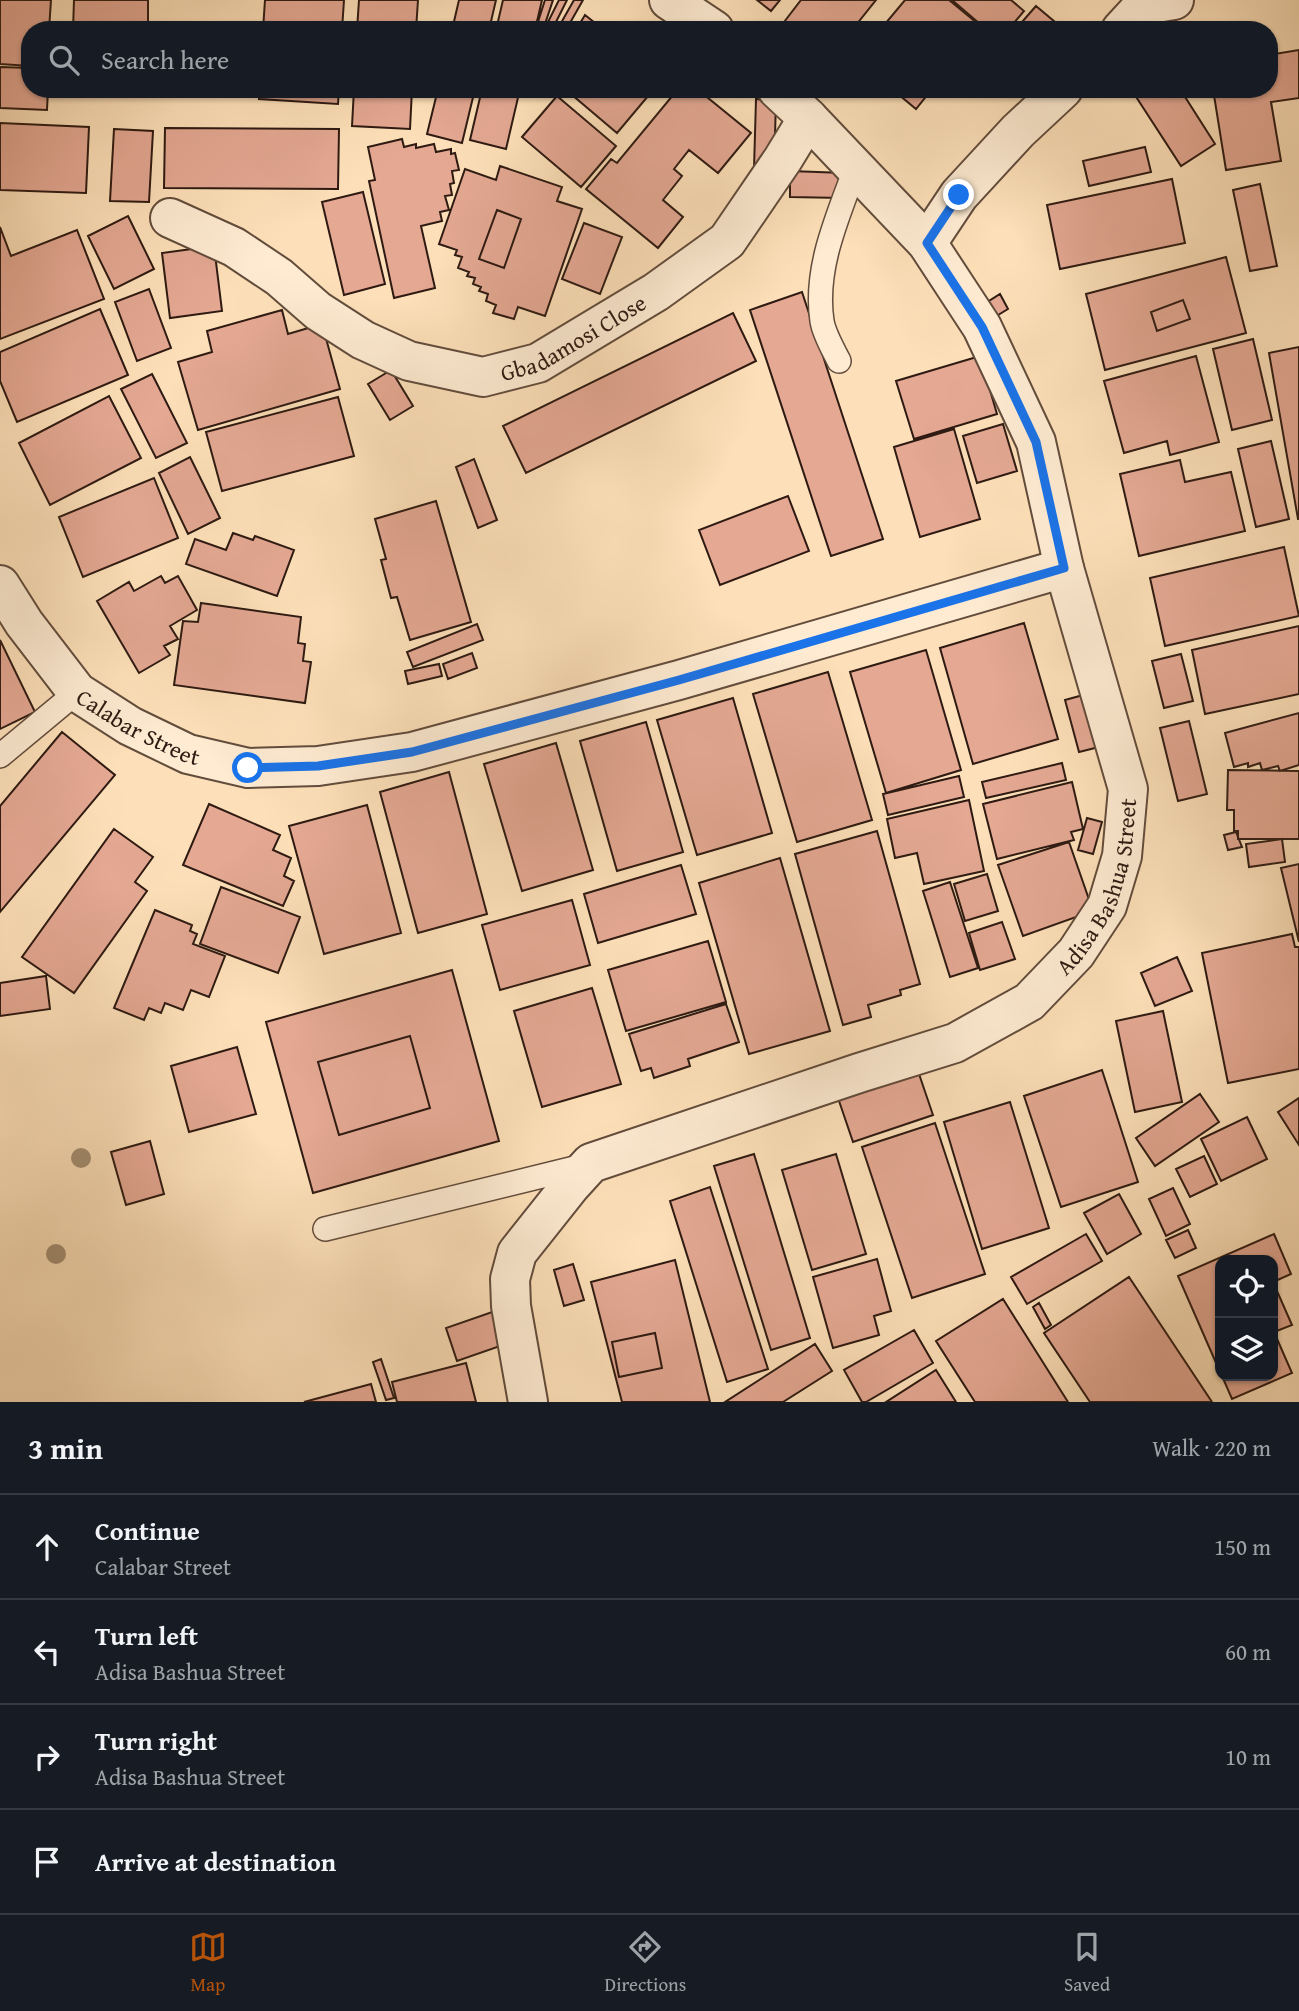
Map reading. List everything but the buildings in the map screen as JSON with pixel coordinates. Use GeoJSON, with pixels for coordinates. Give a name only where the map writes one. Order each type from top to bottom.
{"type":"FeatureCollection","features":[{"type":"Feature","properties":{"kind":"street"},"geometry":{"type":"LineString","coordinates":[[669,0],[700,21]]}},
{"type":"Feature","properties":{"kind":"street"},"geometry":{"type":"LineString","coordinates":[[1129,21],[1144,5],[1174,0]]}},
{"type":"Feature","properties":{"kind":"street","name":"Adisa Bashua Street"},"geometry":{"type":"LineString","coordinates":[[592,1164],[846,1077],[955,1043],[1029,1002],[1076,953],[1107,906],[1122,856],[1128,789],[1064,568],[1036,442],[982,327],[927,243],[787,98]]}},
{"type":"Feature","properties":{"kind":"street"},"geometry":{"type":"LineString","coordinates":[[927,243],[959,195],[1053,98]]}},
{"type":"Feature","properties":{"kind":"street","name":"Gbadamosi Close"},"geometry":{"type":"LineString","coordinates":[[170,218],[234,247],[279,277],[318,311],[363,340],[409,361],[482,377],[537,363],[656,292],[727,241],[808,118]]}},
{"type":"Feature","properties":{"kind":"street","name":"Calabar Street"},"geometry":{"type":"LineString","coordinates":[[0,585],[24,623],[77,692],[130,726],[188,754],[248,768],[318,766],[425,748],[679,680],[1064,568]]}},
{"type":"Feature","properties":{"kind":"street"},"geometry":{"type":"LineString","coordinates":[[528,1402],[510,1306],[510,1279],[517,1253],[571,1185],[592,1164]]}},
{"type":"Feature","properties":{"kind":"lane"},"geometry":{"type":"LineString","coordinates":[[839,361],[822,324],[820,293],[827,248],[856,167]]}},
{"type":"Feature","properties":{"kind":"lane"},"geometry":{"type":"LineString","coordinates":[[0,756],[77,692]]}},
{"type":"Feature","properties":{"kind":"lane"},"geometry":{"type":"LineString","coordinates":[[325,1229],[592,1164]]}},
{"type":"Feature","properties":{"kind":"route"},"geometry":{"type":"LineString","coordinates":[[248,768],[318,766],[412,752],[679,680],[1064,568],[1036,442],[982,327],[927,243],[959,195]]}}]}
